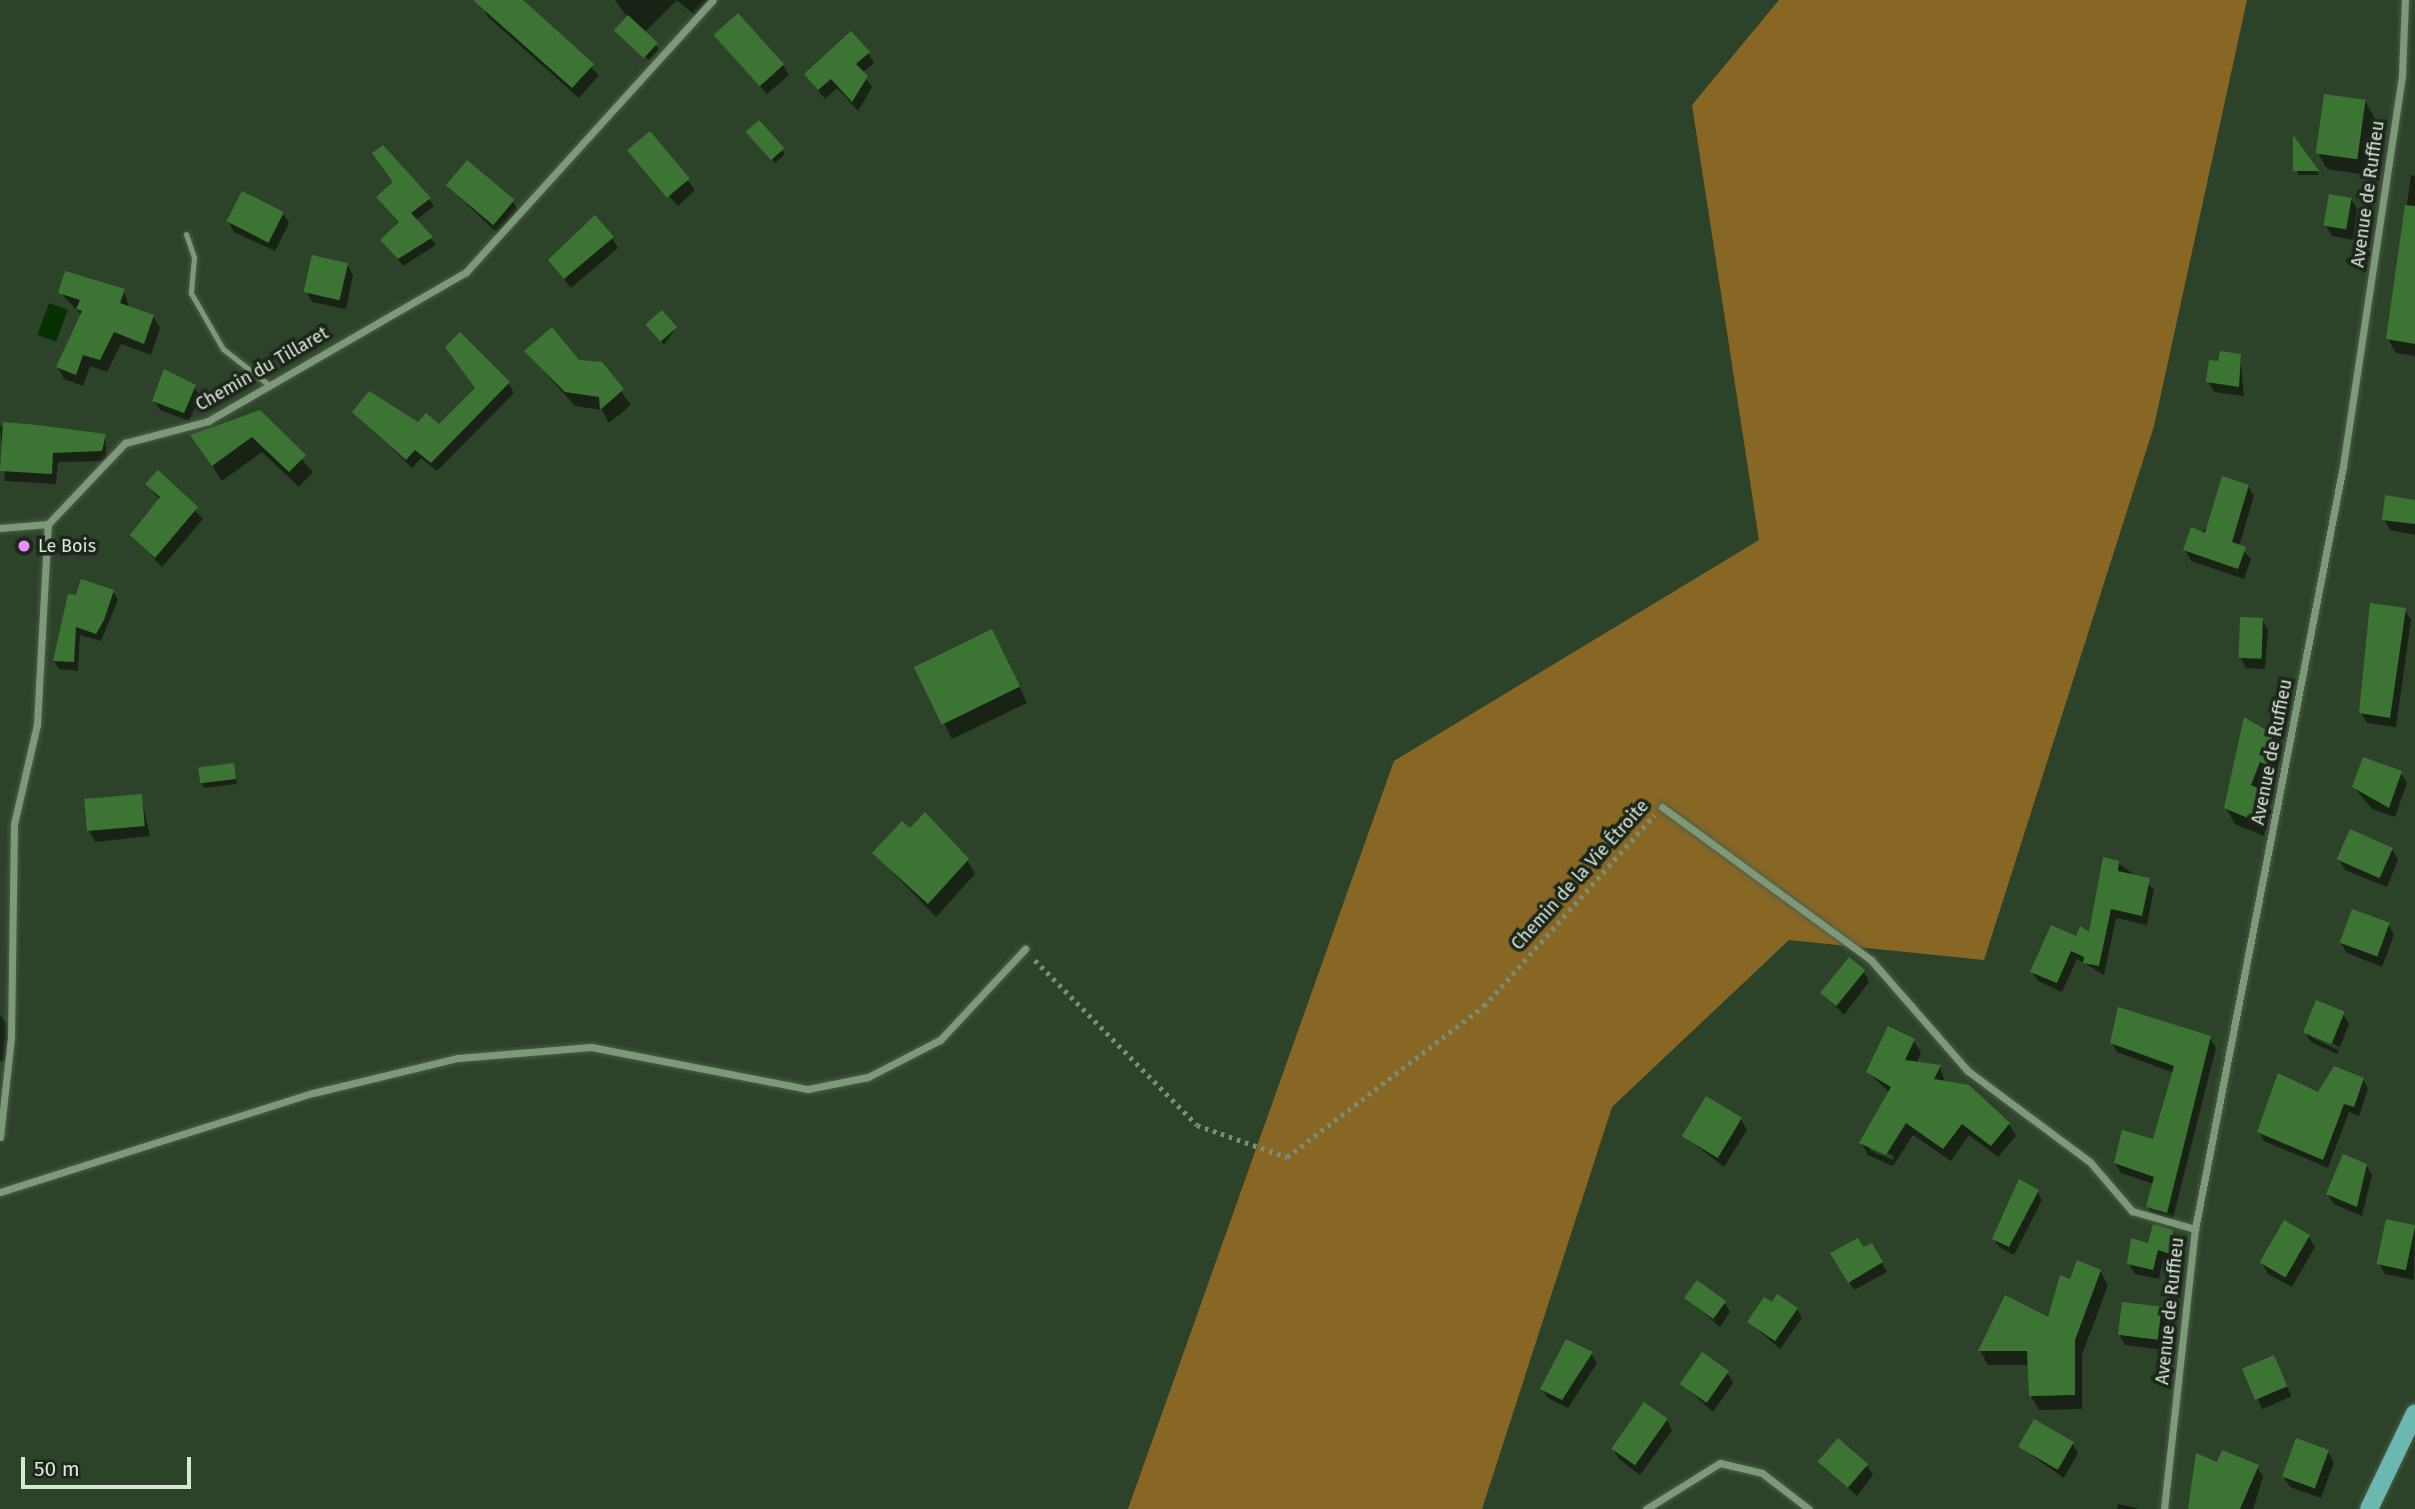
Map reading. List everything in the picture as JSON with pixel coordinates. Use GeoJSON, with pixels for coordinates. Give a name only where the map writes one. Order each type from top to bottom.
{"type":"FeatureCollection","features":[{"type":"Feature","properties":{"kind":"main road"},"geometry":{"type":"LineString","coordinates":[[2369,1509],[2415,1413]]}},
{"type":"Feature","properties":{"kind":"street","name":"Chemin du Tillaret"},"geometry":{"type":"LineString","coordinates":[[48,524],[125,443],[208,421],[466,272],[713,0]]}},
{"type":"Feature","properties":{"kind":"street","name":"Avenue de Ruffieu"},"geometry":{"type":"LineString","coordinates":[[2164,1509],[2195,1228],[2343,466],[2402,74],[2404,0]]}},
{"type":"Feature","properties":{"kind":"street"},"geometry":{"type":"LineString","coordinates":[[0,527],[48,524],[37,724],[13,824],[11,1038],[0,1137]]}},
{"type":"Feature","properties":{"kind":"street","name":"Chemin de la Vie Étroite"},"geometry":{"type":"LineString","coordinates":[[1662,807],[1871,960],[1968,1071],[2090,1162],[2132,1211],[2195,1228]]}},
{"type":"Feature","properties":{"kind":"street"},"geometry":{"type":"LineString","coordinates":[[0,1192],[313,1093],[458,1058],[590,1047],[807,1089],[868,1077],[940,1040],[1025,949]]}},
{"type":"Feature","properties":{"kind":"street"},"geometry":{"type":"LineString","coordinates":[[1646,1509],[1720,1463],[1762,1473],[1809,1509]]}},
{"type":"Feature","properties":{"kind":"lane"},"geometry":{"type":"LineString","coordinates":[[186,234],[194,257],[191,293],[223,349],[269,385]]}},
{"type":"Feature","properties":{"kind":"path","name":"Chemin de la Vie Étroite"},"geometry":{"type":"LineString","coordinates":[[1025,949],[1197,1125],[1287,1157],[1484,1006],[1662,807]]}},
{"type":"Feature","properties":{"kind":"shaded area"},"geometry":{"type":"Polygon","coordinates":[[[1779,0],[2247,0],[2154,426],[1984,960],[1789,940],[1612,1107],[1482,1509],[1128,1509],[1394,761],[1759,540],[1692,105],[1779,0]]]}},
{"type":"Feature","properties":{"kind":"shaded area"},"geometry":{"type":"Polygon","coordinates":[[[49,303],[68,310],[56,342],[37,335],[49,303]]]}},
{"type":"Feature","properties":{"kind":"building"},"geometry":{"type":"Polygon","coordinates":[[[473,0],[523,0],[594,64],[572,88],[473,0]]]}},
{"type":"Feature","properties":{"kind":"building"},"geometry":{"type":"Polygon","coordinates":[[[738,13],[784,64],[760,86],[713,35],[738,13]]]}},
{"type":"Feature","properties":{"kind":"building"},"geometry":{"type":"Polygon","coordinates":[[[628,15],[658,43],[644,58],[614,30],[628,15]]]}},
{"type":"Feature","properties":{"kind":"building"},"geometry":{"type":"Polygon","coordinates":[[[851,31],[870,52],[856,64],[868,76],[852,102],[831,79],[818,90],[804,74],[851,31]]]}},
{"type":"Feature","properties":{"kind":"building"},"geometry":{"type":"Polygon","coordinates":[[[2324,94],[2366,100],[2357,159],[2316,153],[2324,94]]]}},
{"type":"Feature","properties":{"kind":"building"},"geometry":{"type":"Polygon","coordinates":[[[759,120],[784,148],[771,160],[746,132],[759,120]]]}},
{"type":"Feature","properties":{"kind":"building"},"geometry":{"type":"Polygon","coordinates":[[[650,131],[690,178],[667,198],[627,150],[650,131]]]}},
{"type":"Feature","properties":{"kind":"building"},"geometry":{"type":"Polygon","coordinates":[[[2293,135],[2319,171],[2293,171],[2293,135]]]}},
{"type":"Feature","properties":{"kind":"building"},"geometry":{"type":"Polygon","coordinates":[[[383,145],[431,198],[411,213],[433,237],[398,259],[380,240],[399,222],[376,197],[393,182],[372,153],[383,145]]]}},
{"type":"Feature","properties":{"kind":"building"},"geometry":{"type":"Polygon","coordinates":[[[467,160],[514,200],[493,225],[446,185],[467,160]]]}},
{"type":"Feature","properties":{"kind":"building"},"geometry":{"type":"Polygon","coordinates":[[[242,191],[284,212],[268,243],[227,221],[242,191]]]}},
{"type":"Feature","properties":{"kind":"building"},"geometry":{"type":"Polygon","coordinates":[[[2329,194],[2352,198],[2346,230],[2323,226],[2329,194]]]}},
{"type":"Feature","properties":{"kind":"building"},"geometry":{"type":"Polygon","coordinates":[[[2405,205],[2415,206],[2415,344],[2386,339],[2405,205]]]}},
{"type":"Feature","properties":{"kind":"building"},"geometry":{"type":"Polygon","coordinates":[[[595,215],[614,237],[564,279],[548,260],[595,215]]]}},
{"type":"Feature","properties":{"kind":"building"},"geometry":{"type":"Polygon","coordinates":[[[312,255],[348,263],[340,300],[303,292],[312,255]]]}},
{"type":"Feature","properties":{"kind":"building"},"geometry":{"type":"Polygon","coordinates":[[[65,271],[125,289],[120,303],[154,315],[144,344],[114,332],[100,360],[83,355],[76,375],[56,367],[82,311],[76,309],[80,300],[58,293],[65,271]]]}},
{"type":"Feature","properties":{"kind":"building"},"geometry":{"type":"Polygon","coordinates":[[[662,310],[677,327],[660,342],[645,324],[662,310]]]}},
{"type":"Feature","properties":{"kind":"building"},"geometry":{"type":"Polygon","coordinates":[[[552,327],[579,360],[602,362],[624,389],[600,410],[599,397],[565,392],[524,351],[552,327]]]}},
{"type":"Feature","properties":{"kind":"building"},"geometry":{"type":"Polygon","coordinates":[[[460,332],[510,382],[431,463],[415,450],[406,460],[352,412],[369,391],[418,422],[426,413],[439,424],[475,388],[445,347],[460,332]]]}},
{"type":"Feature","properties":{"kind":"building"},"geometry":{"type":"Polygon","coordinates":[[[2220,351],[2241,354],[2239,387],[2206,382],[2209,360],[2218,361],[2220,351]]]}},
{"type":"Feature","properties":{"kind":"building"},"geometry":{"type":"Polygon","coordinates":[[[164,369],[196,385],[184,413],[152,401],[164,369]]]}},
{"type":"Feature","properties":{"kind":"building"},"geometry":{"type":"Polygon","coordinates":[[[260,410],[306,455],[289,472],[252,437],[212,466],[190,435],[260,410]]]}},
{"type":"Feature","properties":{"kind":"building"},"geometry":{"type":"Polygon","coordinates":[[[3,422],[106,434],[102,451],[53,453],[52,474],[0,471],[3,422]]]}},
{"type":"Feature","properties":{"kind":"building"},"geometry":{"type":"Polygon","coordinates":[[[158,470],[198,507],[155,558],[130,535],[160,497],[145,484],[158,470]]]}},
{"type":"Feature","properties":{"kind":"building"},"geometry":{"type":"Polygon","coordinates":[[[2222,476],[2249,485],[2232,542],[2246,547],[2238,569],[2183,550],[2191,527],[2205,533],[2222,476]]]}},
{"type":"Feature","properties":{"kind":"building"},"geometry":{"type":"Polygon","coordinates":[[[2385,495],[2415,500],[2415,524],[2382,520],[2385,495]]]}},
{"type":"Feature","properties":{"kind":"building"},"geometry":{"type":"Polygon","coordinates":[[[81,579],[114,590],[104,620],[96,634],[76,627],[74,662],[53,661],[68,594],[76,595],[81,579]]]}},
{"type":"Feature","properties":{"kind":"building"},"geometry":{"type":"Polygon","coordinates":[[[2370,603],[2406,608],[2390,718],[2359,713],[2370,603]]]}},
{"type":"Feature","properties":{"kind":"building"},"geometry":{"type":"Polygon","coordinates":[[[2240,617],[2263,618],[2262,659],[2239,658],[2240,617]]]}},
{"type":"Feature","properties":{"kind":"building"},"geometry":{"type":"Polygon","coordinates":[[[992,629],[1020,687],[942,725],[914,667],[992,629]]]}},
{"type":"Feature","properties":{"kind":"building"},"geometry":{"type":"Polygon","coordinates":[[[2244,717],[2273,734],[2267,765],[2260,762],[2251,785],[2261,790],[2255,821],[2224,808],[2244,717]]]}},
{"type":"Feature","properties":{"kind":"building"},"geometry":{"type":"Polygon","coordinates":[[[2363,757],[2402,771],[2389,808],[2352,787],[2363,757]]]}},
{"type":"Feature","properties":{"kind":"building"},"geometry":{"type":"Polygon","coordinates":[[[234,763],[236,779],[200,783],[198,767],[234,763]]]}},
{"type":"Feature","properties":{"kind":"building"},"geometry":{"type":"Polygon","coordinates":[[[142,794],[145,826],[87,831],[84,799],[142,794]]]}},
{"type":"Feature","properties":{"kind":"building"},"geometry":{"type":"Polygon","coordinates":[[[925,812],[969,859],[928,904],[872,853],[902,821],[910,828],[925,812]]]}},
{"type":"Feature","properties":{"kind":"building"},"geometry":{"type":"Polygon","coordinates":[[[2350,829],[2393,848],[2380,878],[2337,859],[2350,829]]]}},
{"type":"Feature","properties":{"kind":"building"},"geometry":{"type":"Polygon","coordinates":[[[2103,857],[2119,861],[2118,871],[2150,878],[2142,916],[2111,909],[2099,966],[2083,963],[2084,957],[2071,951],[2057,983],[2030,972],[2051,925],[2076,936],[2080,926],[2089,932],[2103,857]]]}},
{"type":"Feature","properties":{"kind":"building"},"geometry":{"type":"Polygon","coordinates":[[[2352,909],[2390,923],[2377,957],[2340,943],[2352,909]]]}},
{"type":"Feature","properties":{"kind":"building"},"geometry":{"type":"Polygon","coordinates":[[[1849,957],[1865,970],[1836,1006],[1820,993],[1849,957]]]}},
{"type":"Feature","properties":{"kind":"building"},"geometry":{"type":"Polygon","coordinates":[[[2316,1000],[2345,1012],[2332,1044],[2303,1032],[2316,1000]]]}},
{"type":"Feature","properties":{"kind":"building"},"geometry":{"type":"Polygon","coordinates":[[[2118,1007],[2211,1036],[2167,1213],[2146,1207],[2154,1177],[2114,1163],[2122,1130],[2153,1139],[2174,1066],[2110,1043],[2118,1007]]]}},
{"type":"Feature","properties":{"kind":"building"},"geometry":{"type":"Polygon","coordinates":[[[1888,1026],[1915,1039],[1905,1060],[1941,1065],[1934,1079],[1969,1085],[2010,1123],[1991,1146],[1962,1124],[1943,1149],[1906,1123],[1886,1155],[1859,1143],[1891,1087],[1866,1072],[1888,1026]]]}},
{"type":"Feature","properties":{"kind":"building"},"geometry":{"type":"Polygon","coordinates":[[[2334,1066],[2364,1078],[2354,1107],[2344,1104],[2323,1160],[2257,1132],[2278,1073],[2318,1092],[2334,1066]]]}},
{"type":"Feature","properties":{"kind":"building"},"geometry":{"type":"Polygon","coordinates":[[[1706,1096],[1742,1118],[1718,1158],[1682,1136],[1706,1096]]]}},
{"type":"Feature","properties":{"kind":"building"},"geometry":{"type":"Polygon","coordinates":[[[2343,1154],[2367,1164],[2357,1207],[2326,1194],[2343,1154]]]}},
{"type":"Feature","properties":{"kind":"building"},"geometry":{"type":"Polygon","coordinates":[[[2019,1179],[2039,1190],[2009,1247],[1992,1239],[2019,1179]]]}},
{"type":"Feature","properties":{"kind":"building"},"geometry":{"type":"Polygon","coordinates":[[[2386,1219],[2415,1225],[2406,1270],[2376,1264],[2386,1219]]]}},
{"type":"Feature","properties":{"kind":"building"},"geometry":{"type":"Polygon","coordinates":[[[2284,1220],[2310,1235],[2285,1277],[2260,1262],[2284,1220]]]}},
{"type":"Feature","properties":{"kind":"building"},"geometry":{"type":"Polygon","coordinates":[[[2153,1224],[2173,1230],[2170,1254],[2158,1250],[2153,1270],[2127,1264],[2131,1238],[2148,1243],[2153,1224]]]}},
{"type":"Feature","properties":{"kind":"building"},"geometry":{"type":"Polygon","coordinates":[[[1858,1238],[1863,1247],[1872,1243],[1883,1262],[1848,1283],[1830,1253],[1858,1238]]]}},
{"type":"Feature","properties":{"kind":"building"},"geometry":{"type":"Polygon","coordinates":[[[2077,1260],[2101,1270],[2075,1340],[2075,1395],[2029,1396],[2027,1351],[1978,1351],[2005,1295],[2048,1317],[2060,1275],[2070,1279],[2077,1260]]]}},
{"type":"Feature","properties":{"kind":"building"},"geometry":{"type":"Polygon","coordinates":[[[1697,1280],[1726,1301],[1713,1319],[1684,1298],[1697,1280]]]}},
{"type":"Feature","properties":{"kind":"building"},"geometry":{"type":"Polygon","coordinates":[[[1777,1294],[1798,1308],[1775,1341],[1747,1322],[1764,1297],[1772,1302],[1777,1294]]]}},
{"type":"Feature","properties":{"kind":"building"},"geometry":{"type":"Polygon","coordinates":[[[2122,1302],[2162,1307],[2158,1340],[2118,1335],[2122,1302]]]}},
{"type":"Feature","properties":{"kind":"building"},"geometry":{"type":"Polygon","coordinates":[[[1566,1339],[1593,1352],[1562,1400],[1540,1389],[1566,1339]]]}},
{"type":"Feature","properties":{"kind":"building"},"geometry":{"type":"Polygon","coordinates":[[[1702,1352],[1729,1371],[1707,1403],[1680,1384],[1702,1352]]]}},
{"type":"Feature","properties":{"kind":"building"},"geometry":{"type":"Polygon","coordinates":[[[2274,1355],[2287,1386],[2255,1400],[2242,1369],[2274,1355]]]}},
{"type":"Feature","properties":{"kind":"building"},"geometry":{"type":"Polygon","coordinates":[[[1644,1402],[1668,1419],[1635,1465],[1611,1449],[1644,1402]]]}},
{"type":"Feature","properties":{"kind":"building"},"geometry":{"type":"Polygon","coordinates":[[[2034,1419],[2074,1442],[2058,1470],[2018,1447],[2034,1419]]]}},
{"type":"Feature","properties":{"kind":"building"},"geometry":{"type":"Polygon","coordinates":[[[1838,1438],[1868,1464],[1848,1488],[1818,1461],[1838,1438]]]}},
{"type":"Feature","properties":{"kind":"building"},"geometry":{"type":"Polygon","coordinates":[[[2296,1438],[2329,1450],[2315,1488],[2282,1477],[2296,1438]]]}},
{"type":"Feature","properties":{"kind":"building"},"geometry":{"type":"Polygon","coordinates":[[[2222,1450],[2259,1465],[2240,1509],[2188,1509],[2196,1453],[2217,1462],[2222,1450]]]}},
{"type":"Feature","properties":{"kind":"place","name":"Le Bois"},"geometry":{"type":"Point","coordinates":[24,546]}}]}
